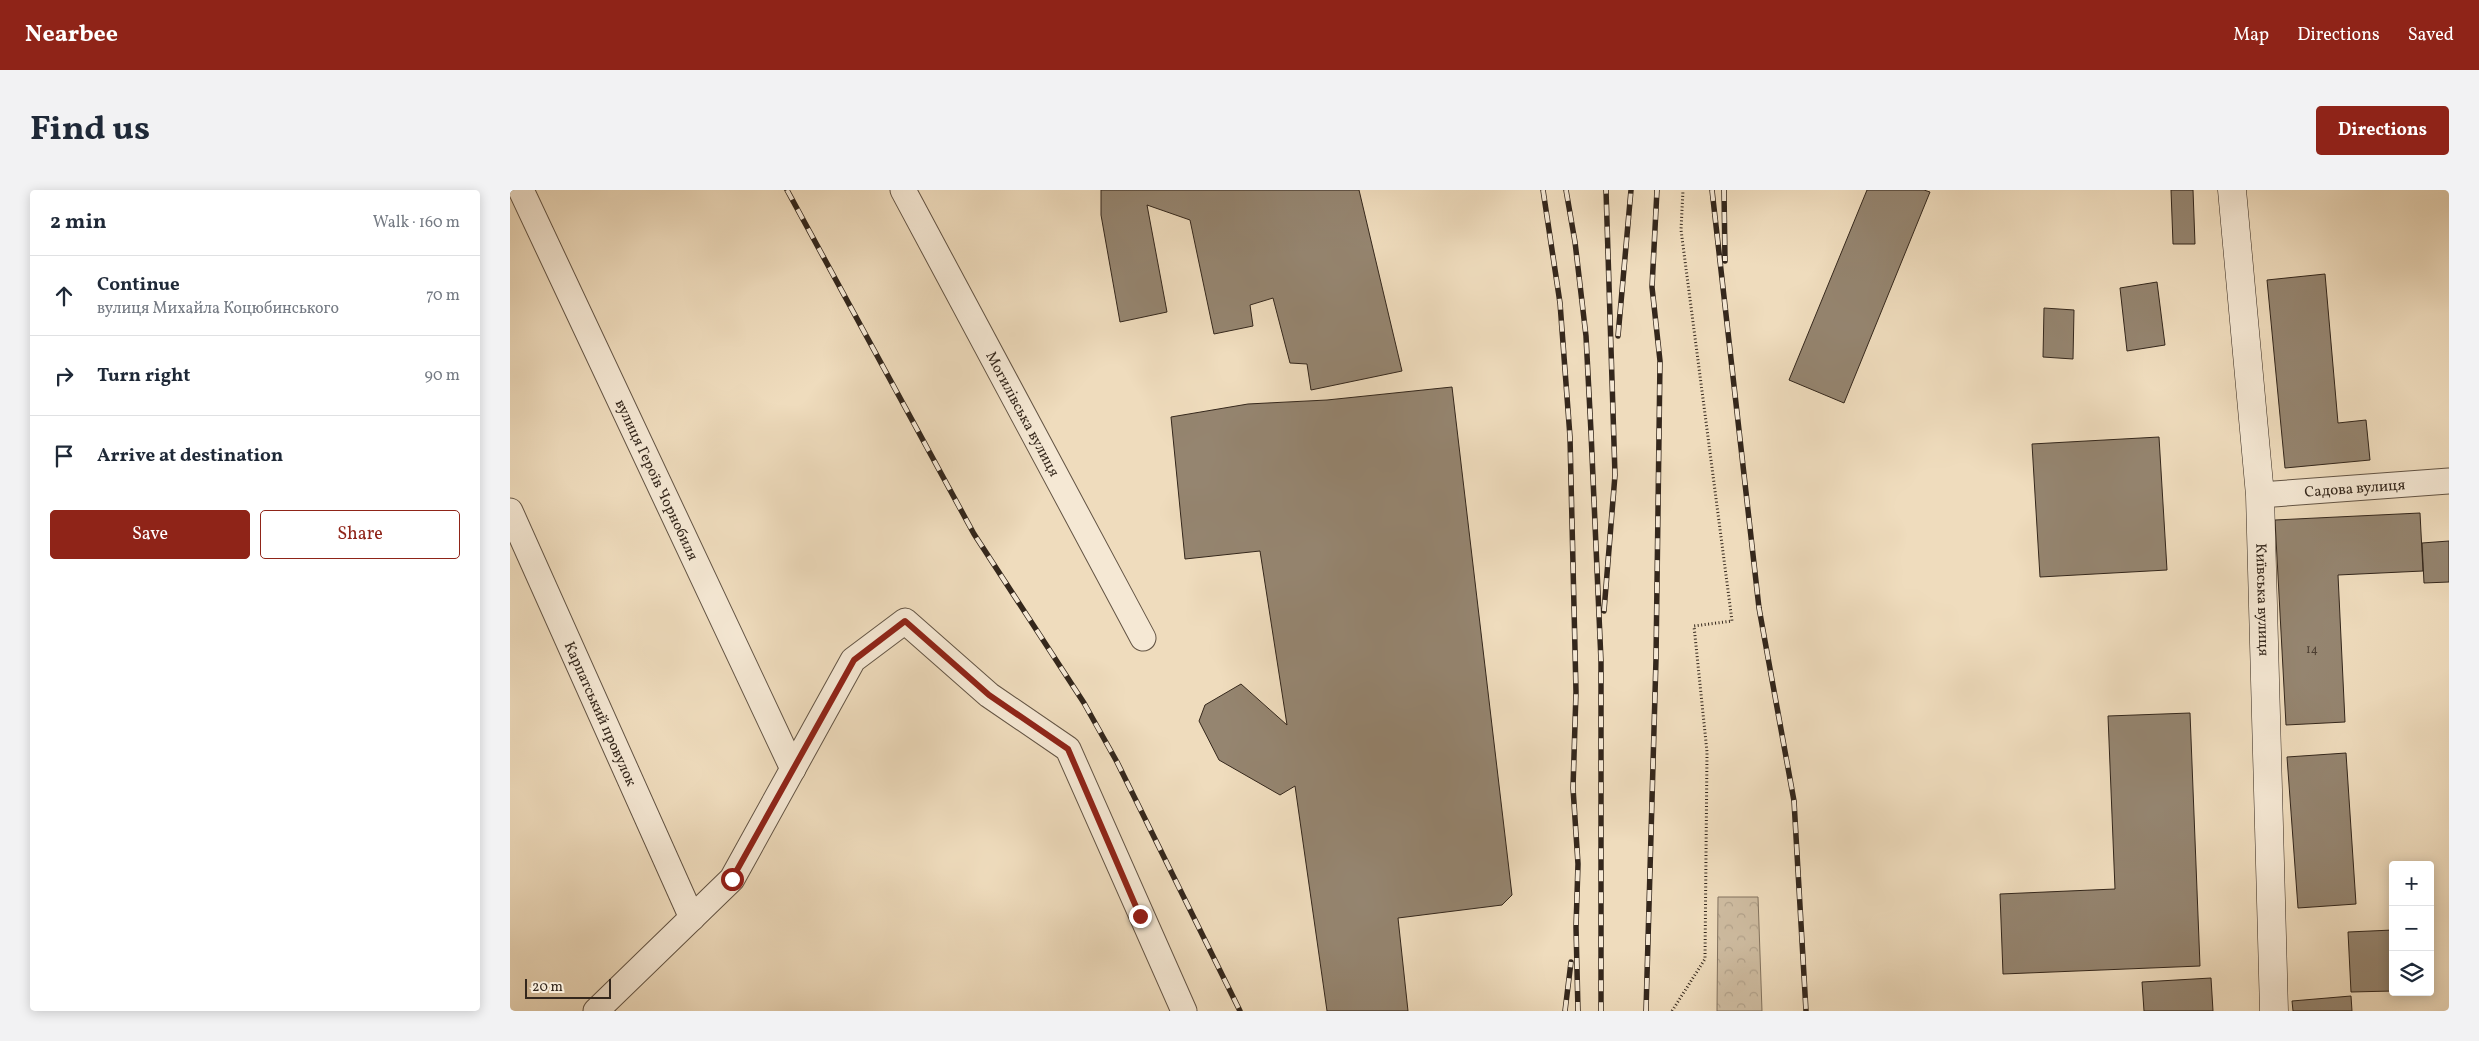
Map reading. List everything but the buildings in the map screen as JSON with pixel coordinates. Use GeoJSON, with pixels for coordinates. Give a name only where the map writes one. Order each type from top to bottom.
{"type":"FeatureCollection","features":[{"type":"Feature","properties":{"kind":"street","name":"вулиця Героїв Чорнобиля"},"geometry":{"type":"LineString","coordinates":[[521,190],[793,769]]}},
{"type":"Feature","properties":{"kind":"street","name":"Могилівська вулиця"},"geometry":{"type":"LineString","coordinates":[[903,190],[1143,638]]}},
{"type":"Feature","properties":{"kind":"street","name":"Київська вулиця"},"geometry":{"type":"LineString","coordinates":[[2232,190],[2260,495],[2274,1011]]}},
{"type":"Feature","properties":{"kind":"street","name":"Садова вулиця"},"geometry":{"type":"LineString","coordinates":[[2260,495],[2449,481]]}},
{"type":"Feature","properties":{"kind":"street","name":"Карпатський провулок"},"geometry":{"type":"LineString","coordinates":[[510,511],[692,918]]}},
{"type":"Feature","properties":{"kind":"street"},"geometry":{"type":"LineString","coordinates":[[596,1011],[732,879],[854,660],[905,621],[989,695],[1068,749],[1184,1011]]}},
{"type":"Feature","properties":{"kind":"path"},"geometry":{"type":"LineString","coordinates":[[1672,1011],[1705,959],[1707,752],[1694,626],[1732,621],[1681,230],[1683,190]]}},
{"type":"Feature","properties":{"kind":"green space"},"geometry":{"type":"Polygon","coordinates":[[[1718,897],[1758,897],[1762,1011],[1717,1011],[1718,897]]]}},
{"type":"Feature","properties":{"kind":"railway"},"geometry":{"type":"LineString","coordinates":[[787,190],[974,534],[1084,703],[1117,762],[1240,1011]]}},
{"type":"Feature","properties":{"kind":"railway"},"geometry":{"type":"LineString","coordinates":[[1543,190],[1560,303],[1570,437],[1576,692],[1573,788],[1578,864],[1576,927],[1578,1011]]}},
{"type":"Feature","properties":{"kind":"railway"},"geometry":{"type":"LineString","coordinates":[[1566,190],[1575,242],[1586,336],[1601,661],[1601,1011]]}},
{"type":"Feature","properties":{"kind":"railway"},"geometry":{"type":"LineString","coordinates":[[1604,611],[1615,475],[1606,190]]}},
{"type":"Feature","properties":{"kind":"railway"},"geometry":{"type":"LineString","coordinates":[[1618,336],[1631,190]]}},
{"type":"Feature","properties":{"kind":"railway"},"geometry":{"type":"LineString","coordinates":[[1646,1011],[1656,659],[1660,361],[1652,287],[1657,190]]}},
{"type":"Feature","properties":{"kind":"railway"},"geometry":{"type":"LineString","coordinates":[[1712,190],[1759,608],[1794,801],[1806,1011]]}},
{"type":"Feature","properties":{"kind":"railway"},"geometry":{"type":"LineString","coordinates":[[1724,190],[1725,261]]}},
{"type":"Feature","properties":{"kind":"railway"},"geometry":{"type":"LineString","coordinates":[[1565,1011],[1571,962]]}},
{"type":"Feature","properties":{"kind":"route"},"geometry":{"type":"LineString","coordinates":[[732,879],[854,660],[905,621],[989,695],[1068,749],[1140,916]]}}]}
